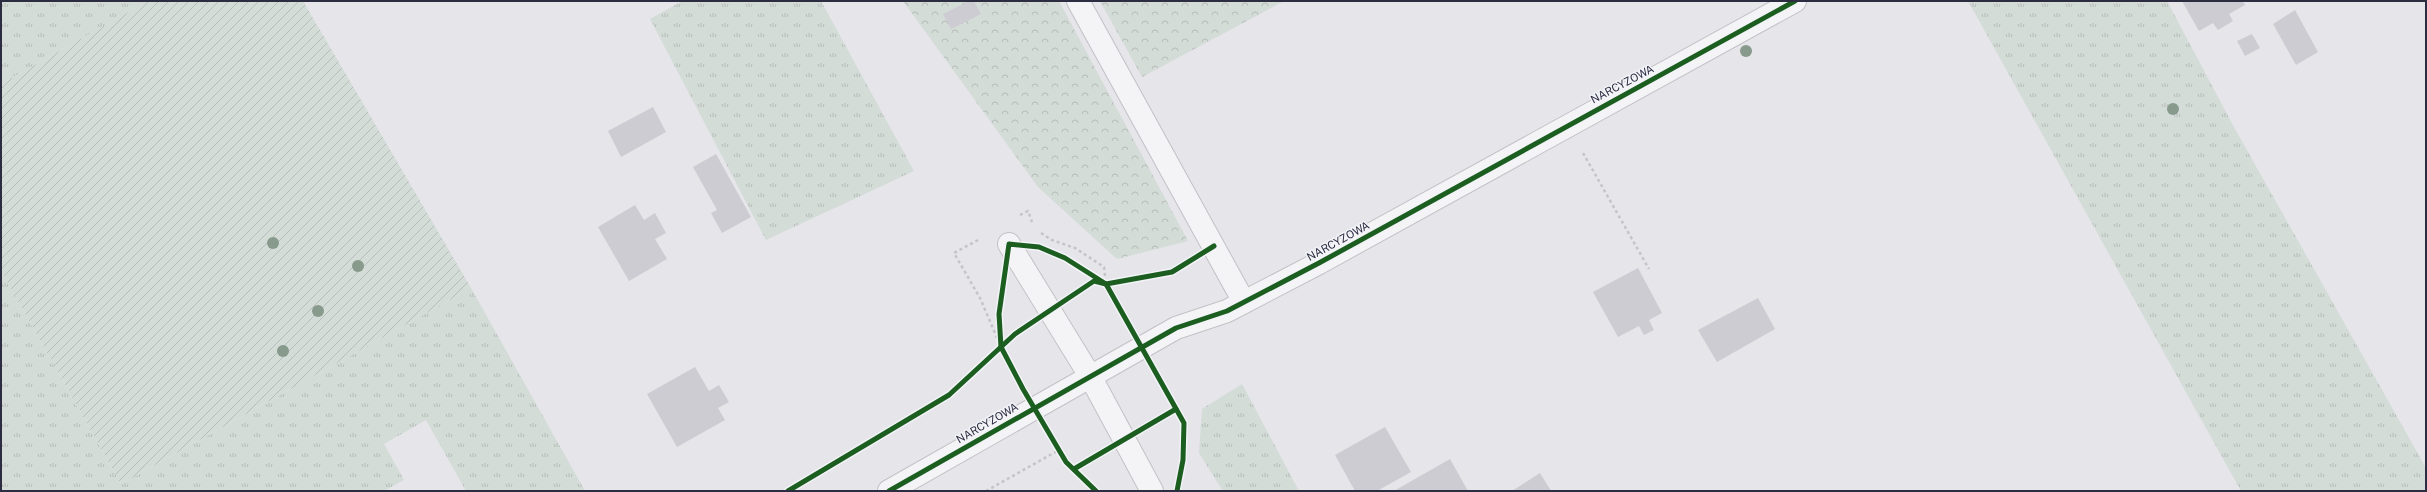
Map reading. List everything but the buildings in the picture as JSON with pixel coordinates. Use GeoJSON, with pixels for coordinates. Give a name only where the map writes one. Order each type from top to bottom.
{"type":"FeatureCollection","features":[{"type":"Feature","properties":{"kind":"street"},"geometry":{"type":"LineString","coordinates":[[1078,1],[1244,302]]}},
{"type":"Feature","properties":{"kind":"street","name":"NARCYZOWA"},"geometry":{"type":"LineString","coordinates":[[889,491],[1176,328],[1227,311],[1318,263],[1795,1]]}},
{"type":"Feature","properties":{"kind":"street"},"geometry":{"type":"LineString","coordinates":[[1009,244],[1090,376],[1152,491]]}},
{"type":"Feature","properties":{"kind":"path"},"geometry":{"type":"LineString","coordinates":[[1567,125],[1649,269]]}},
{"type":"Feature","properties":{"kind":"path"},"geometry":{"type":"LineString","coordinates":[[1099,280],[1106,284]]}},
{"type":"Feature","properties":{"kind":"path"},"geometry":{"type":"LineString","coordinates":[[1000,327],[1001,347]]}},
{"type":"Feature","properties":{"kind":"path"},"geometry":{"type":"LineString","coordinates":[[986,491],[1059,450]]}},
{"type":"Feature","properties":{"kind":"green space"},"geometry":{"type":"Polygon","coordinates":[[[1,1],[148,1],[1,84],[1,1]]]}},
{"type":"Feature","properties":{"kind":"green space"},"geometry":{"type":"Polygon","coordinates":[[[148,1],[303,1],[471,288],[121,484],[1,271],[1,84],[148,1]]]}},
{"type":"Feature","properties":{"kind":"green space"},"geometry":{"type":"Polygon","coordinates":[[[682,1],[821,1],[914,171],[766,240],[650,19],[682,1]]]}},
{"type":"Feature","properties":{"kind":"green space"},"geometry":{"type":"Polygon","coordinates":[[[903,1],[1059,1],[1188,241],[1117,259],[1038,187],[903,1]]]}},
{"type":"Feature","properties":{"kind":"green space"},"geometry":{"type":"Polygon","coordinates":[[[1100,1],[1284,1],[1142,77],[1100,1]]]}},
{"type":"Feature","properties":{"kind":"green space"},"geometry":{"type":"Polygon","coordinates":[[[1968,1],[2167,1],[2235,129],[2426,468],[2426,491],[2241,491],[1968,1]]]}},
{"type":"Feature","properties":{"kind":"green space"},"geometry":{"type":"Polygon","coordinates":[[[1,271],[121,484],[471,288],[585,491],[466,491],[426,420],[384,444],[404,480],[384,491],[1,491],[1,271]]]}},
{"type":"Feature","properties":{"kind":"green space"},"geometry":{"type":"Polygon","coordinates":[[[1242,384],[1299,491],[1223,491],[1199,453],[1202,409],[1242,384]]]}},
{"type":"Feature","properties":{"kind":"cycle path"},"geometry":{"type":"LineString","coordinates":[[889,491],[1176,328],[1227,311],[1319,263],[1795,1]]}},
{"type":"Feature","properties":{"kind":"cycle path"},"geometry":{"type":"LineString","coordinates":[[1096,491],[1066,462],[1023,389],[1001,347],[999,314],[1009,244],[1039,247],[1065,258],[1106,284],[1184,423],[1183,460],[1177,491]]}},
{"type":"Feature","properties":{"kind":"cycle path"},"geometry":{"type":"LineString","coordinates":[[788,491],[949,395],[1015,334],[1094,281],[1106,284],[1172,272],[1214,246]]}},
{"type":"Feature","properties":{"kind":"cycle path"},"geometry":{"type":"LineString","coordinates":[[1074,469],[1176,409]]}}]}
